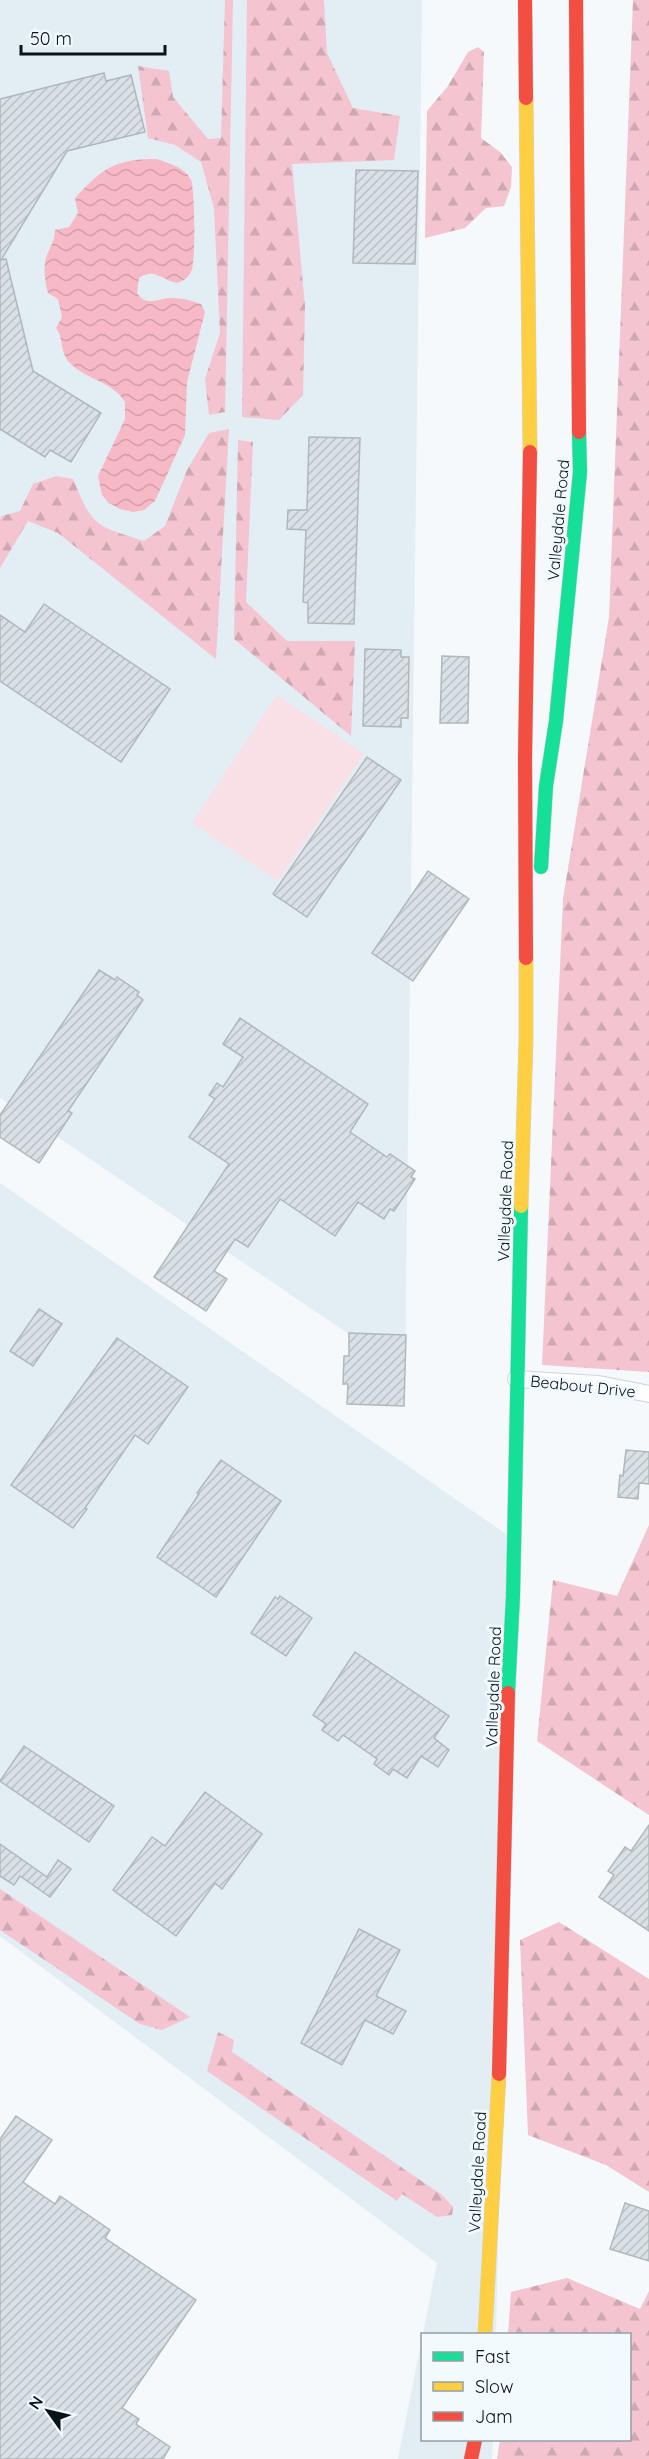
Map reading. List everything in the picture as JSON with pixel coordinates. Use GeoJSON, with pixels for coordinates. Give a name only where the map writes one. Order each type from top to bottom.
{"type":"FeatureCollection","features":[{"type":"Feature","properties":{"kind":"main road","name":"Valleydale Road"},"geometry":{"type":"LineString","coordinates":[[485,2333],[502,2019],[526,1039],[525,758],[530,459],[525,0]]}},
{"type":"Feature","properties":{"kind":"main road","name":"Valleydale Road"},"geometry":{"type":"LineString","coordinates":[[540,883],[546,786],[556,721],[577,525],[580,472],[576,0]]}},
{"type":"Feature","properties":{"kind":"main road","name":"Valleydale Road"},"geometry":{"type":"LineString","coordinates":[[526,1039],[538,960],[540,905]]}},
{"type":"Feature","properties":{"kind":"main road"},"geometry":{"type":"LineString","coordinates":[[471,2459],[475,2441]]}},
{"type":"Feature","properties":{"kind":"street","name":"Beabout Drive"},"geometry":{"type":"LineString","coordinates":[[516,1379],[598,1384],[649,1394]]}},
{"type":"Feature","properties":{"kind":"shaded area"},"geometry":{"type":"Polygon","coordinates":[[[0,0],[422,0],[405,1372],[0,1098],[0,0]]]}},
{"type":"Feature","properties":{"kind":"shaded area"},"geometry":{"type":"Polygon","coordinates":[[[277,695],[364,754],[278,881],[192,823],[277,695]]]}},
{"type":"Feature","properties":{"kind":"shaded area"},"geometry":{"type":"Polygon","coordinates":[[[0,1183],[513,1539],[496,2333],[423,2333],[437,2263],[0,1936],[0,1183]]]}},
{"type":"Feature","properties":{"kind":"shaded area"},"geometry":{"type":"Polygon","coordinates":[[[421,2344],[421,2441],[493,2441],[492,2459],[398,2459],[421,2344]]]}},
{"type":"Feature","properties":{"kind":"green space"},"geometry":{"type":"Polygon","coordinates":[[[225,0],[233,0],[225,412],[209,415],[205,379],[220,333],[214,208],[201,162],[175,145],[148,138],[138,66],[169,71],[173,97],[208,139],[221,138],[225,0]]]}},
{"type":"Feature","properties":{"kind":"green space"},"geometry":{"type":"Polygon","coordinates":[[[247,0],[324,0],[327,53],[353,108],[400,116],[394,160],[292,164],[305,306],[303,395],[279,420],[242,417],[247,0]]]}},
{"type":"Feature","properties":{"kind":"green space"},"geometry":{"type":"Polygon","coordinates":[[[633,0],[649,0],[649,1372],[542,1365],[563,899],[609,617],[633,0]]]}},
{"type":"Feature","properties":{"kind":"green space"},"geometry":{"type":"Polygon","coordinates":[[[478,47],[484,52],[481,138],[500,152],[512,167],[511,187],[504,206],[486,208],[465,228],[425,238],[427,111],[448,86],[468,52],[478,47]]]}},
{"type":"Feature","properties":{"kind":"green space"},"geometry":{"type":"Polygon","coordinates":[[[229,429],[216,659],[58,533],[28,521],[0,568],[0,519],[2,516],[20,511],[33,484],[56,476],[73,479],[91,516],[105,527],[144,541],[165,526],[187,470],[209,433],[229,429]]]}},
{"type":"Feature","properties":{"kind":"green space"},"geometry":{"type":"Polygon","coordinates":[[[238,440],[253,442],[246,602],[287,641],[355,641],[351,736],[234,639],[238,440]]]}},
{"type":"Feature","properties":{"kind":"green space"},"geometry":{"type":"Polygon","coordinates":[[[649,1525],[649,1815],[537,1741],[553,1580],[617,1596],[649,1525]]]}},
{"type":"Feature","properties":{"kind":"green space"},"geometry":{"type":"Polygon","coordinates":[[[0,1889],[190,2017],[162,2030],[140,2024],[0,1930],[0,1889]]]}},
{"type":"Feature","properties":{"kind":"green space"},"geometry":{"type":"Polygon","coordinates":[[[559,1922],[649,1979],[649,2192],[606,2165],[528,2135],[520,1940],[559,1922]]]}},
{"type":"Feature","properties":{"kind":"green space"},"geometry":{"type":"Polygon","coordinates":[[[218,2032],[234,2040],[232,2052],[442,2195],[453,2207],[452,2215],[437,2217],[402,2194],[397,2201],[207,2071],[218,2032]]]}},
{"type":"Feature","properties":{"kind":"green space"},"geometry":{"type":"Polygon","coordinates":[[[567,2278],[640,2309],[649,2291],[649,2459],[497,2459],[500,2441],[631,2441],[631,2333],[508,2333],[511,2292],[567,2278]]]}},
{"type":"Feature","properties":{"kind":"water"},"geometry":{"type":"Polygon","coordinates":[[[142,159],[156,159],[185,172],[191,180],[194,226],[193,266],[188,276],[177,283],[154,274],[144,275],[139,278],[137,293],[141,298],[149,301],[167,298],[190,300],[201,304],[205,312],[187,382],[185,435],[155,501],[144,510],[133,512],[109,503],[102,495],[98,476],[125,419],[125,402],[107,385],[78,370],[65,355],[56,328],[62,317],[58,299],[48,293],[45,267],[55,230],[69,227],[78,213],[75,198],[93,180],[119,164],[142,159]]]}},
{"type":"Feature","properties":{"kind":"building"},"geometry":{"type":"Polygon","coordinates":[[[104,73],[106,81],[131,75],[145,132],[67,151],[1,260],[6,259],[33,371],[101,413],[71,462],[50,450],[45,457],[0,429],[0,99],[104,73]]]}},
{"type":"Feature","properties":{"kind":"building"},"geometry":{"type":"Polygon","coordinates":[[[356,170],[418,171],[415,264],[353,263],[356,170]]]}},
{"type":"Feature","properties":{"kind":"building"},"geometry":{"type":"Polygon","coordinates":[[[309,437],[360,438],[354,624],[308,623],[308,603],[303,602],[306,530],[287,529],[288,510],[307,510],[309,437]]]}},
{"type":"Feature","properties":{"kind":"building"},"geometry":{"type":"Polygon","coordinates":[[[44,604],[170,689],[121,762],[0,681],[0,615],[25,632],[44,604]]]}},
{"type":"Feature","properties":{"kind":"building"},"geometry":{"type":"Polygon","coordinates":[[[365,649],[401,650],[401,657],[409,657],[408,718],[401,718],[401,727],[363,726],[365,649]]]}},
{"type":"Feature","properties":{"kind":"building"},"geometry":{"type":"Polygon","coordinates":[[[442,656],[469,657],[468,723],[440,723],[442,656]]]}},
{"type":"Feature","properties":{"kind":"building"},"geometry":{"type":"Polygon","coordinates":[[[367,757],[401,780],[307,917],[273,894],[367,757]]]}},
{"type":"Feature","properties":{"kind":"building"},"geometry":{"type":"Polygon","coordinates":[[[428,871],[469,899],[413,981],[372,953],[428,871]]]}},
{"type":"Feature","properties":{"kind":"building"},"geometry":{"type":"Polygon","coordinates":[[[99,970],[115,980],[117,977],[139,992],[137,995],[143,1000],[68,1111],[72,1113],[39,1163],[0,1137],[0,1115],[99,970]]]}},
{"type":"Feature","properties":{"kind":"building"},"geometry":{"type":"Polygon","coordinates":[[[240,1018],[368,1104],[350,1132],[387,1157],[390,1154],[415,1171],[411,1177],[415,1179],[394,1211],[390,1209],[384,1219],[358,1202],[335,1236],[280,1199],[248,1247],[235,1239],[214,1271],[227,1279],[206,1311],[154,1277],[229,1164],[189,1137],[215,1099],[209,1095],[217,1083],[223,1087],[243,1057],[223,1044],[240,1018]]]}},
{"type":"Feature","properties":{"kind":"building"},"geometry":{"type":"Polygon","coordinates":[[[39,1309],[62,1324],[33,1366],[10,1351],[39,1309]]]}},
{"type":"Feature","properties":{"kind":"building"},"geometry":{"type":"Polygon","coordinates":[[[349,1333],[406,1335],[404,1406],[347,1404],[348,1384],[343,1384],[344,1356],[349,1356],[349,1333]]]}},
{"type":"Feature","properties":{"kind":"building"},"geometry":{"type":"Polygon","coordinates":[[[117,1338],[188,1387],[148,1444],[135,1435],[73,1528],[11,1485],[117,1338]]]}},
{"type":"Feature","properties":{"kind":"building"},"geometry":{"type":"Polygon","coordinates":[[[626,1450],[649,1452],[649,1484],[639,1483],[638,1499],[618,1497],[626,1450]]]}},
{"type":"Feature","properties":{"kind":"building"},"geometry":{"type":"Polygon","coordinates":[[[221,1460],[281,1501],[216,1597],[157,1557],[199,1494],[197,1493],[221,1460]]]}},
{"type":"Feature","properties":{"kind":"building"},"geometry":{"type":"Polygon","coordinates":[[[280,1596],[312,1618],[286,1656],[251,1633],[275,1597],[278,1599],[280,1596]]]}},
{"type":"Feature","properties":{"kind":"building"},"geometry":{"type":"Polygon","coordinates":[[[355,1652],[449,1716],[434,1738],[449,1750],[438,1767],[421,1756],[407,1778],[393,1769],[389,1775],[374,1764],[377,1759],[343,1735],[338,1741],[322,1730],[326,1724],[313,1715],[355,1652]]]}},
{"type":"Feature","properties":{"kind":"building"},"geometry":{"type":"Polygon","coordinates":[[[24,1746],[114,1806],[89,1842],[0,1781],[24,1746]]]}},
{"type":"Feature","properties":{"kind":"building"},"geometry":{"type":"Polygon","coordinates":[[[205,1792],[262,1834],[222,1889],[215,1883],[176,1936],[113,1890],[152,1837],[165,1846],[205,1792]]]}},
{"type":"Feature","properties":{"kind":"building"},"geometry":{"type":"Polygon","coordinates":[[[649,1825],[649,1931],[599,1897],[614,1875],[608,1871],[625,1847],[631,1851],[649,1825]]]}},
{"type":"Feature","properties":{"kind":"building"},"geometry":{"type":"Polygon","coordinates":[[[0,1844],[47,1877],[58,1860],[71,1869],[50,1897],[20,1876],[14,1885],[0,1876],[0,1844]]]}},
{"type":"Feature","properties":{"kind":"building"},"geometry":{"type":"Polygon","coordinates":[[[359,1929],[400,1950],[376,1996],[406,2011],[393,2034],[365,2020],[342,2065],[301,2043],[359,1929]]]}},
{"type":"Feature","properties":{"kind":"building"},"geometry":{"type":"Polygon","coordinates":[[[16,2116],[52,2140],[23,2182],[55,2204],[60,2196],[110,2230],[105,2238],[196,2300],[122,2408],[139,2419],[136,2424],[170,2447],[163,2459],[0,2459],[0,2139],[16,2116]]]}},
{"type":"Feature","properties":{"kind":"building"},"geometry":{"type":"Polygon","coordinates":[[[625,2203],[649,2211],[649,2261],[610,2249],[625,2203]]]}},
{"type":"Feature","properties":{"kind":"traffic: fast"},"geometry":{"type":"LineString","coordinates":[[541,867],[546,786],[556,721],[580,472],[579,432]]}},
{"type":"Feature","properties":{"kind":"traffic: fast"},"geometry":{"type":"LineString","coordinates":[[508,1693],[513,1596],[521,1206]]}},
{"type":"Feature","properties":{"kind":"traffic: slow"},"geometry":{"type":"LineString","coordinates":[[526,98],[530,452]]}},
{"type":"Feature","properties":{"kind":"traffic: slow"},"geometry":{"type":"LineString","coordinates":[[521,1206],[526,958]]}},
{"type":"Feature","properties":{"kind":"traffic: slow"},"geometry":{"type":"LineString","coordinates":[[485,2333],[499,2074]]}},
{"type":"Feature","properties":{"kind":"traffic: jam"},"geometry":{"type":"LineString","coordinates":[[525,0],[526,98]]}},
{"type":"Feature","properties":{"kind":"traffic: jam"},"geometry":{"type":"LineString","coordinates":[[576,0],[579,432]]}},
{"type":"Feature","properties":{"kind":"traffic: jam"},"geometry":{"type":"LineString","coordinates":[[526,958],[525,758],[530,452]]}},
{"type":"Feature","properties":{"kind":"traffic: jam"},"geometry":{"type":"LineString","coordinates":[[499,2074],[508,1693]]}},
{"type":"Feature","properties":{"kind":"traffic: jam"},"geometry":{"type":"LineString","coordinates":[[471,2459],[475,2441]]}}]}
